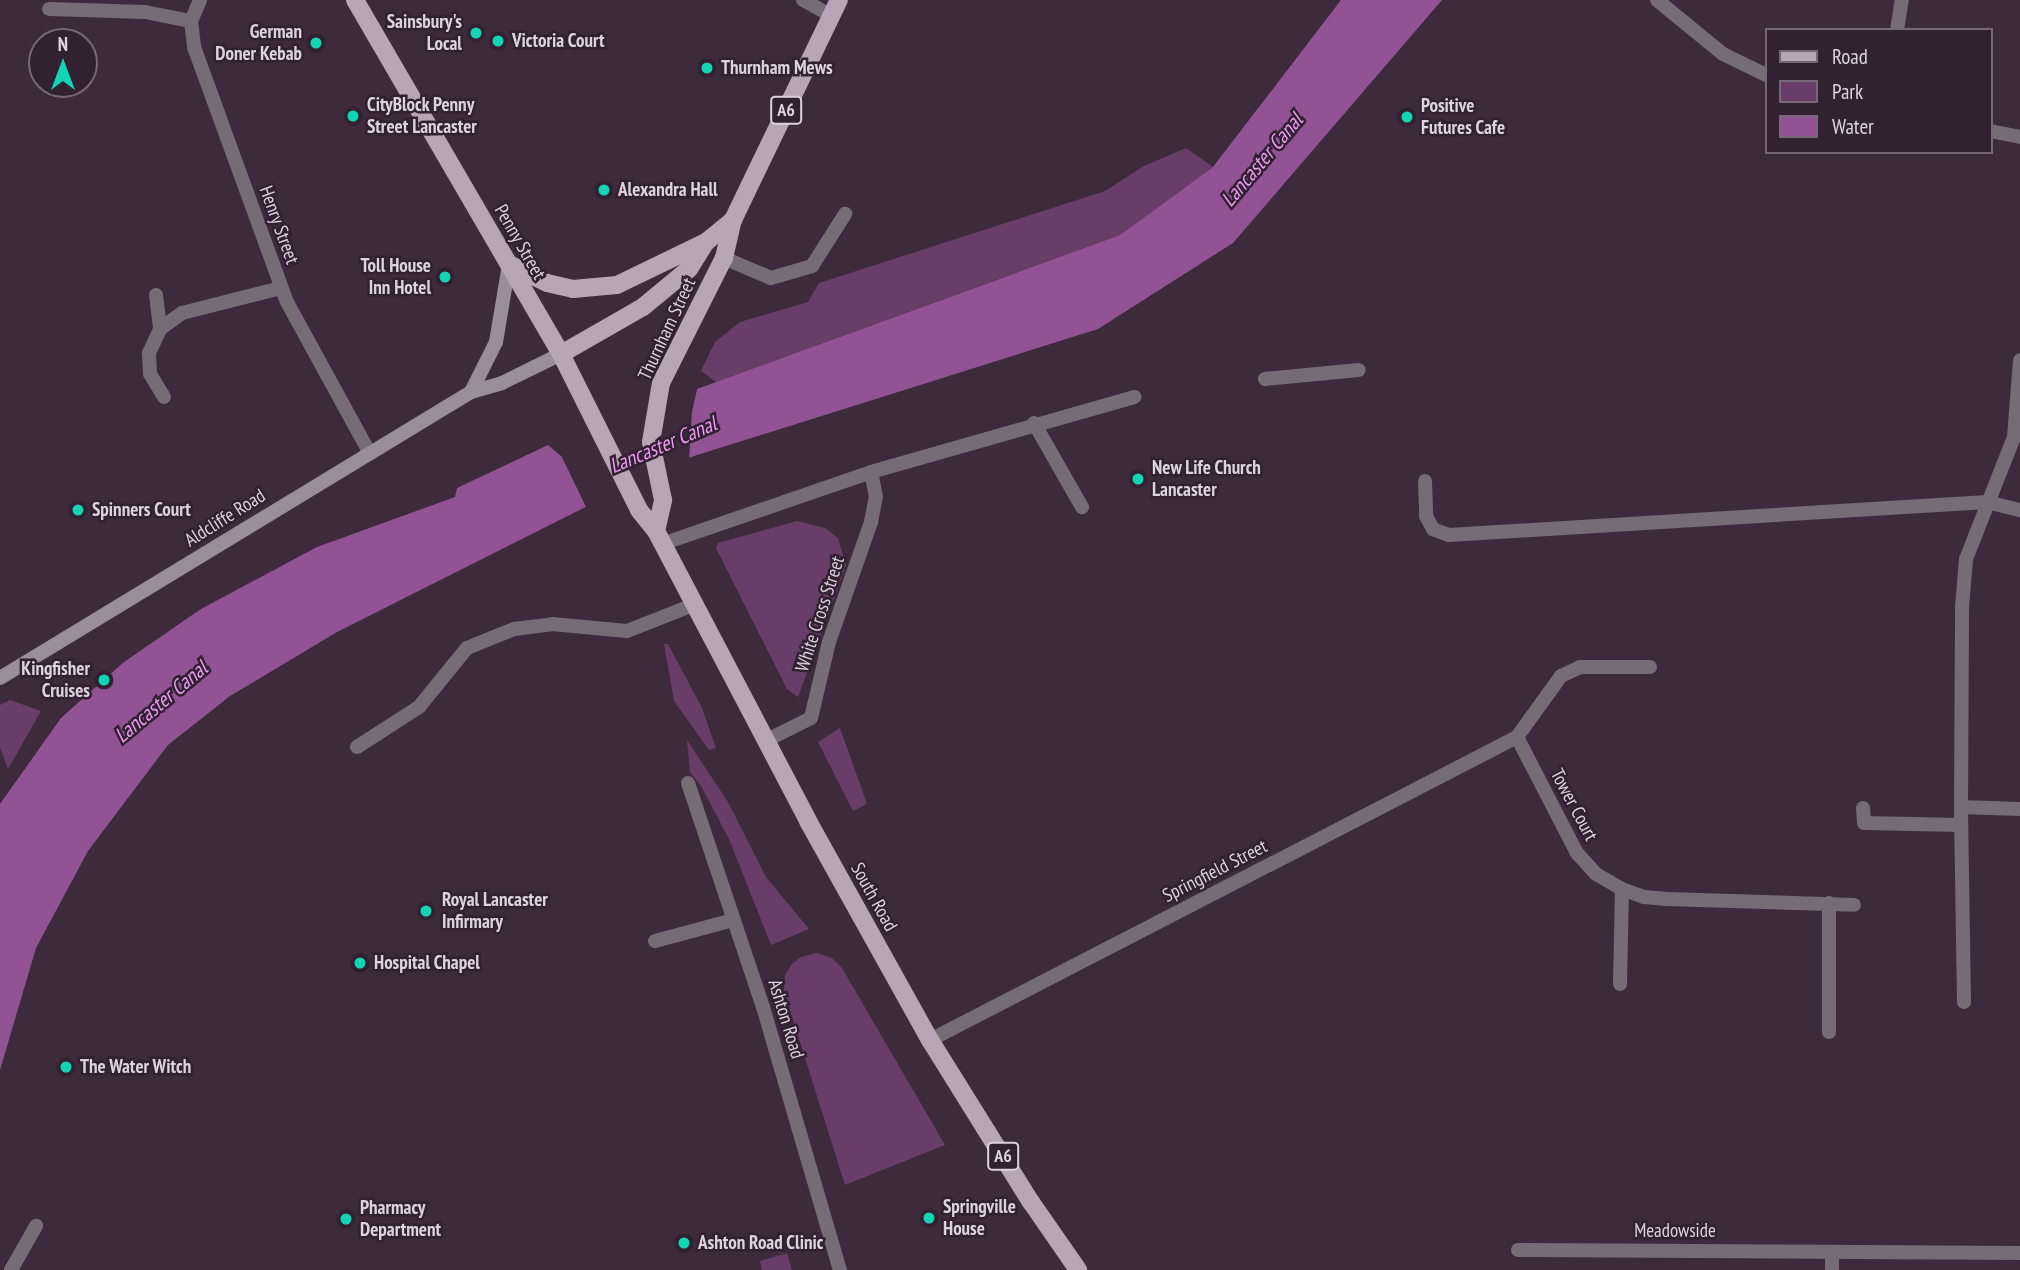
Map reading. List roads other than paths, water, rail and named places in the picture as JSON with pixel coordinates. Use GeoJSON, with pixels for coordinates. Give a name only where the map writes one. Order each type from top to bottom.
{"type":"FeatureCollection","features":[{"type":"Feature","properties":{"kind":"main road","name":"Penny Street"},"geometry":{"type":"LineString","coordinates":[[355,0],[561,354],[639,510]]}},
{"type":"Feature","properties":{"kind":"main road","name":"Thurnham Street"},"geometry":{"type":"LineString","coordinates":[[659,537],[663,500],[651,442],[660,388],[677,347],[724,258],[733,220],[835,8]]}},
{"type":"Feature","properties":{"kind":"main road","name":"Thurnham Street"},"geometry":{"type":"LineString","coordinates":[[509,264],[547,283],[592,290],[635,279],[706,242],[733,220]]}},
{"type":"Feature","properties":{"kind":"main road","name":"Thurnham Street"},"geometry":{"type":"LineString","coordinates":[[561,354],[643,307],[666,290],[689,269],[706,242]]}},
{"type":"Feature","properties":{"kind":"main road","name":"South Road"},"geometry":{"type":"LineString","coordinates":[[639,510],[659,537],[765,741],[930,1040],[1078,1270]]}},
{"type":"Feature","properties":{"kind":"street"},"geometry":{"type":"LineString","coordinates":[[49,9],[145,12],[191,21],[200,0]]}},
{"type":"Feature","properties":{"kind":"street"},"geometry":{"type":"LineString","coordinates":[[803,0],[835,8]]}},
{"type":"Feature","properties":{"kind":"street"},"geometry":{"type":"LineString","coordinates":[[1657,0],[1723,54],[1764,74]]}},
{"type":"Feature","properties":{"kind":"street"},"geometry":{"type":"LineString","coordinates":[[1898,28],[1902,0]]}},
{"type":"Feature","properties":{"kind":"street","name":"Henry Street"},"geometry":{"type":"LineString","coordinates":[[191,21],[194,47],[281,288],[369,452]]}},
{"type":"Feature","properties":{"kind":"street"},"geometry":{"type":"LineString","coordinates":[[1992,131],[2020,137]]}},
{"type":"Feature","properties":{"kind":"street"},"geometry":{"type":"LineString","coordinates":[[724,258],[771,278],[812,265],[845,214]]}},
{"type":"Feature","properties":{"kind":"street"},"geometry":{"type":"LineString","coordinates":[[471,392],[496,342],[509,264]]}},
{"type":"Feature","properties":{"kind":"street"},"geometry":{"type":"LineString","coordinates":[[164,397],[150,374],[149,353],[160,330],[182,313],[281,288]]}},
{"type":"Feature","properties":{"kind":"street"},"geometry":{"type":"LineString","coordinates":[[156,295],[160,330]]}},
{"type":"Feature","properties":{"kind":"street","name":"Aldcliffe Road"},"geometry":{"type":"LineString","coordinates":[[0,678],[471,392],[502,383],[561,354]]}},
{"type":"Feature","properties":{"kind":"street"},"geometry":{"type":"LineString","coordinates":[[1964,1002],[1961,807],[1962,607],[1966,559],[2014,437],[2020,360]]}},
{"type":"Feature","properties":{"kind":"street"},"geometry":{"type":"LineString","coordinates":[[1265,379],[1359,370]]}},
{"type":"Feature","properties":{"kind":"street"},"geometry":{"type":"LineString","coordinates":[[659,537],[1034,423],[1135,397]]}},
{"type":"Feature","properties":{"kind":"street"},"geometry":{"type":"LineString","coordinates":[[1034,423],[1082,507]]}},
{"type":"Feature","properties":{"kind":"street","name":"White Cross Street"},"geometry":{"type":"LineString","coordinates":[[765,741],[811,718],[829,642],[871,522],[876,497],[871,472]]}},
{"type":"Feature","properties":{"kind":"street"},"geometry":{"type":"LineString","coordinates":[[1425,481],[1426,516],[1433,529],[1449,534],[1987,502],[2020,510]]}},
{"type":"Feature","properties":{"kind":"street"},"geometry":{"type":"LineString","coordinates":[[357,747],[419,707],[467,648],[514,629],[552,624],[627,631],[693,605]]}},
{"type":"Feature","properties":{"kind":"street"},"geometry":{"type":"LineString","coordinates":[[1517,737],[1560,676],[1580,667],[1650,667]]}},
{"type":"Feature","properties":{"kind":"street","name":"Tower Court"},"geometry":{"type":"LineString","coordinates":[[1517,737],[1577,853],[1596,874],[1622,889],[1644,897],[1667,899],[1854,905]]}},
{"type":"Feature","properties":{"kind":"street","name":"Springfield Street"},"geometry":{"type":"LineString","coordinates":[[930,1040],[1517,737]]}},
{"type":"Feature","properties":{"kind":"street","name":"Ashton Road"},"geometry":{"type":"LineString","coordinates":[[688,783],[763,1007],[840,1270]]}},
{"type":"Feature","properties":{"kind":"street"},"geometry":{"type":"LineString","coordinates":[[1961,807],[2020,808]]}},
{"type":"Feature","properties":{"kind":"street"},"geometry":{"type":"LineString","coordinates":[[1863,808],[1864,823],[1961,825]]}},
{"type":"Feature","properties":{"kind":"street"},"geometry":{"type":"LineString","coordinates":[[1620,984],[1622,889]]}},
{"type":"Feature","properties":{"kind":"street"},"geometry":{"type":"LineString","coordinates":[[1829,904],[1829,1032]]}},
{"type":"Feature","properties":{"kind":"street"},"geometry":{"type":"LineString","coordinates":[[655,942],[733,920]]}},
{"type":"Feature","properties":{"kind":"street"},"geometry":{"type":"LineString","coordinates":[[11,1270],[36,1226]]}},
{"type":"Feature","properties":{"kind":"street","name":"Meadowside"},"geometry":{"type":"LineString","coordinates":[[1518,1250],[2020,1253]]}},
{"type":"Feature","properties":{"kind":"street"},"geometry":{"type":"LineString","coordinates":[[1832,1252],[1832,1270]]}},
{"type":"Feature","properties":{"kind":"water","name":"Lancaster Canal"},"geometry":{"type":"Polygon","coordinates":[[[1341,0],[1442,0],[1233,243],[1098,329],[675,462],[337,632],[230,696],[168,745],[88,851],[36,948],[0,1070],[0,804],[61,718],[124,662],[201,609],[317,547],[455,497],[457,488],[548,445],[561,456],[697,389],[1120,235],[1213,167],[1341,0]]]}},
{"type":"Feature","properties":{"kind":"place","name":"Sainsbury's Local"},"geometry":{"type":"Point","coordinates":[476,33]}},
{"type":"Feature","properties":{"kind":"place","name":"Victoria Court"},"geometry":{"type":"Point","coordinates":[498,41]}},
{"type":"Feature","properties":{"kind":"place","name":"German Doner Kebab"},"geometry":{"type":"Point","coordinates":[316,43]}},
{"type":"Feature","properties":{"kind":"place","name":"Thurnham Mews"},"geometry":{"type":"Point","coordinates":[707,68]}},
{"type":"Feature","properties":{"kind":"place","name":"CityBlock Penny Street Lancaster"},"geometry":{"type":"Point","coordinates":[353,116]}},
{"type":"Feature","properties":{"kind":"place","name":"Positive Futures Cafe"},"geometry":{"type":"Point","coordinates":[1407,117]}},
{"type":"Feature","properties":{"kind":"place","name":"Alexandra Hall"},"geometry":{"type":"Point","coordinates":[604,190]}},
{"type":"Feature","properties":{"kind":"place","name":"Toll House Inn Hotel"},"geometry":{"type":"Point","coordinates":[445,277]}},
{"type":"Feature","properties":{"kind":"place","name":"New Life Church Lancaster"},"geometry":{"type":"Point","coordinates":[1138,479]}},
{"type":"Feature","properties":{"kind":"place","name":"Spinners Court"},"geometry":{"type":"Point","coordinates":[78,510]}},
{"type":"Feature","properties":{"kind":"place","name":"Kingfisher Cruises"},"geometry":{"type":"Point","coordinates":[104,680]}},
{"type":"Feature","properties":{"kind":"place","name":"Royal Lancaster Infirmary"},"geometry":{"type":"Point","coordinates":[426,911]}},
{"type":"Feature","properties":{"kind":"place","name":"Hospital Chapel"},"geometry":{"type":"Point","coordinates":[360,963]}},
{"type":"Feature","properties":{"kind":"place","name":"The Water Witch"},"geometry":{"type":"Point","coordinates":[66,1067]}},
{"type":"Feature","properties":{"kind":"place","name":"Springville House"},"geometry":{"type":"Point","coordinates":[929,1218]}},
{"type":"Feature","properties":{"kind":"place","name":"Pharmacy Department"},"geometry":{"type":"Point","coordinates":[346,1219]}},
{"type":"Feature","properties":{"kind":"place","name":"Ashton Road Clinic"},"geometry":{"type":"Point","coordinates":[684,1243]}}]}
